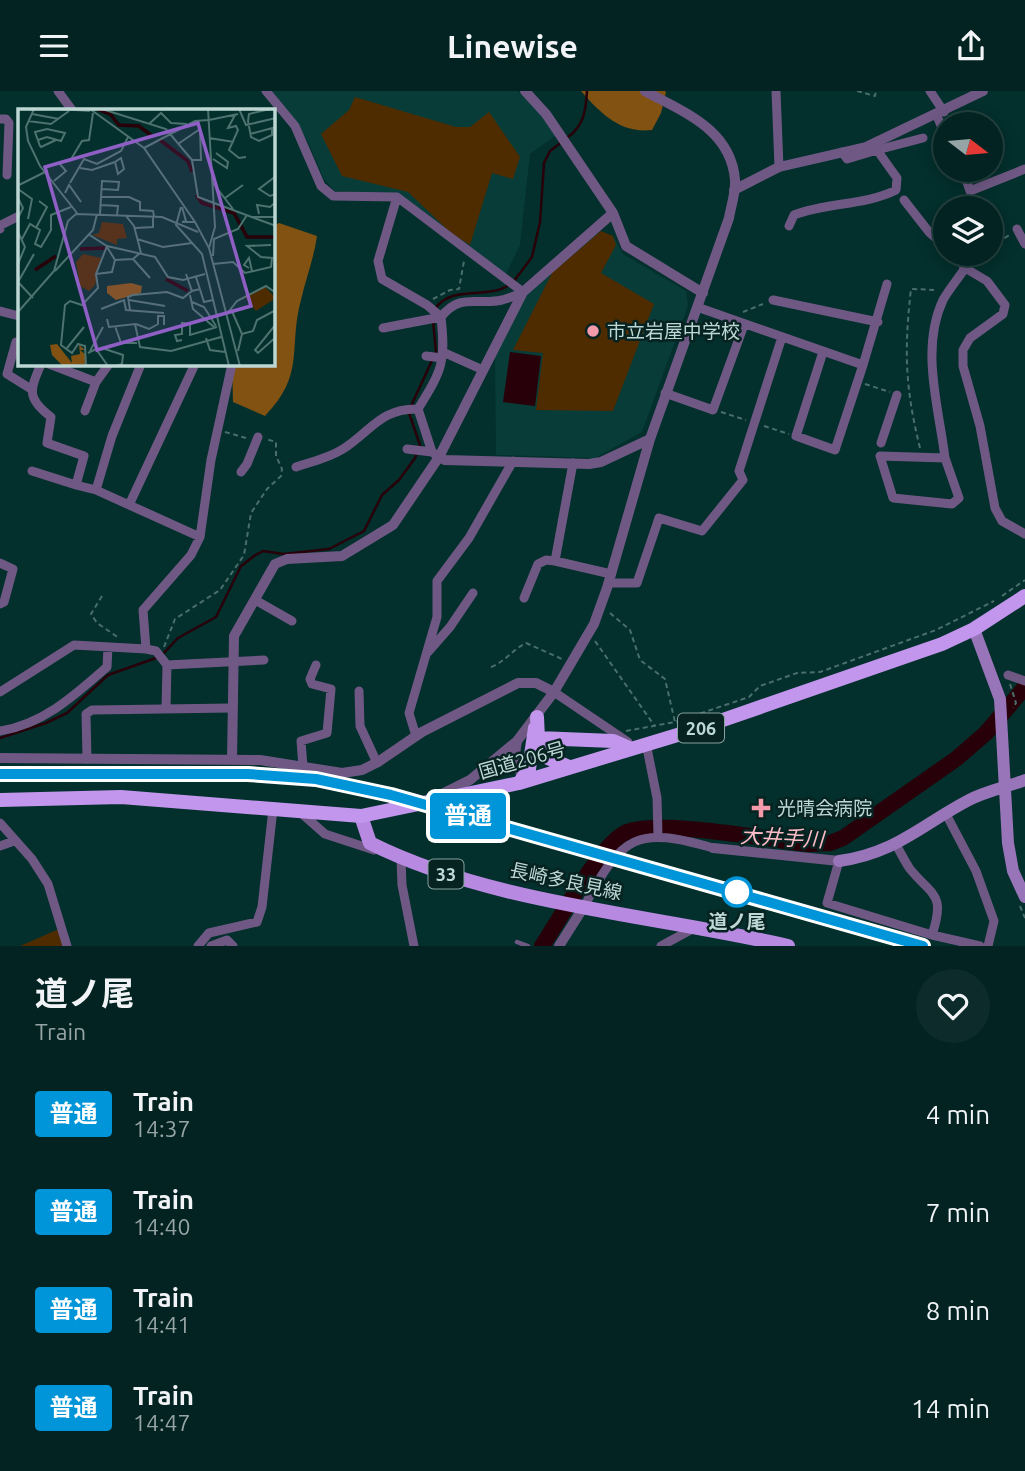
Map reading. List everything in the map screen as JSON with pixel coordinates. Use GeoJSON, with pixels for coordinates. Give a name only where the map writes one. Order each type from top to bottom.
{"type":"FeatureCollection","features":[{"type":"Feature","properties":{"kind":"highway","name":"国道206号"},"geometry":{"type":"LineString","coordinates":[[0,800],[121,797],[361,815],[526,779],[694,730],[890,662],[974,629],[1025,596]]}},
{"type":"Feature","properties":{"kind":"highway"},"geometry":{"type":"LineString","coordinates":[[537,717],[541,755],[569,767]]}},
{"type":"Feature","properties":{"kind":"highway"},"geometry":{"type":"LineString","coordinates":[[526,779],[537,717]]}},
{"type":"Feature","properties":{"kind":"highway"},"geometry":{"type":"LineString","coordinates":[[538,737],[613,741],[637,746]]}},
{"type":"Feature","properties":{"kind":"main road"},"geometry":{"type":"LineString","coordinates":[[974,629],[1000,699],[1008,843],[1013,871],[1023,897]]}},
{"type":"Feature","properties":{"kind":"main road"},"geometry":{"type":"LineString","coordinates":[[839,861],[863,858],[896,845],[971,799],[1025,780]]}},
{"type":"Feature","properties":{"kind":"main road","name":"長崎多良見線"},"geometry":{"type":"LineString","coordinates":[[361,815],[370,843],[401,859],[461,879],[788,946]]}},
{"type":"Feature","properties":{"kind":"street"},"geometry":{"type":"LineString","coordinates":[[58,91],[71,109]]}},
{"type":"Feature","properties":{"kind":"street"},"geometry":{"type":"LineString","coordinates":[[266,91],[295,126],[321,185],[333,196],[397,197],[520,289]]}},
{"type":"Feature","properties":{"kind":"street"},"geometry":{"type":"LineString","coordinates":[[525,91],[559,133],[613,213],[626,246],[703,293]]}},
{"type":"Feature","properties":{"kind":"street"},"geometry":{"type":"LineString","coordinates":[[387,809],[438,796],[470,780],[517,741],[554,692],[590,631],[601,606],[650,439],[729,218],[734,190],[733,168],[723,143],[713,130],[645,91]]}},
{"type":"Feature","properties":{"kind":"street"},"geometry":{"type":"LineString","coordinates":[[776,91],[779,167]]}},
{"type":"Feature","properties":{"kind":"street"},"geometry":{"type":"LineString","coordinates":[[930,91],[940,112]]}},
{"type":"Feature","properties":{"kind":"street"},"geometry":{"type":"LineString","coordinates":[[945,112],[983,91]]}},
{"type":"Feature","properties":{"kind":"street"},"geometry":{"type":"LineString","coordinates":[[734,190],[779,167],[866,147],[933,118]]}},
{"type":"Feature","properties":{"kind":"street"},"geometry":{"type":"LineString","coordinates":[[0,119],[6,119],[9,123],[7,175]]}},
{"type":"Feature","properties":{"kind":"street"},"geometry":{"type":"LineString","coordinates":[[842,152],[847,159],[923,138]]}},
{"type":"Feature","properties":{"kind":"street"},"geometry":{"type":"LineString","coordinates":[[789,226],[794,215],[806,210],[864,201],[896,190],[897,178],[877,150]]}},
{"type":"Feature","properties":{"kind":"street"},"geometry":{"type":"LineString","coordinates":[[1003,178],[1025,169]]}},
{"type":"Feature","properties":{"kind":"street"},"geometry":{"type":"LineString","coordinates":[[967,182],[970,191],[992,182]]}},
{"type":"Feature","properties":{"kind":"street"},"geometry":{"type":"LineString","coordinates":[[397,197],[384,239],[379,270],[382,279],[427,305],[441,317]]}},
{"type":"Feature","properties":{"kind":"street"},"geometry":{"type":"LineString","coordinates":[[904,200],[933,236]]}},
{"type":"Feature","properties":{"kind":"street"},"geometry":{"type":"LineString","coordinates":[[418,409],[438,376],[444,355],[441,317],[450,305],[472,300],[501,301],[520,289],[613,213]]}},
{"type":"Feature","properties":{"kind":"street"},"geometry":{"type":"LineString","coordinates":[[0,229],[1,225],[18,216]]}},
{"type":"Feature","properties":{"kind":"street"},"geometry":{"type":"LineString","coordinates":[[1017,229],[1025,244]]}},
{"type":"Feature","properties":{"kind":"street"},"geometry":{"type":"LineString","coordinates":[[944,458],[880,456],[893,498],[952,504],[958,498],[944,458],[932,368],[934,330],[943,301],[965,268],[987,281],[1005,305],[1003,314],[970,338],[963,350],[963,366],[980,426],[995,508],[1002,521],[1025,534]]}},
{"type":"Feature","properties":{"kind":"street"},"geometry":{"type":"LineString","coordinates":[[823,352],[796,436],[835,450],[878,322],[887,284]]}},
{"type":"Feature","properties":{"kind":"street"},"geometry":{"type":"LineString","coordinates":[[232,760],[233,661],[237,627],[279,561],[342,556],[393,525],[483,370],[520,289]]}},
{"type":"Feature","properties":{"kind":"street"},"geometry":{"type":"LineString","coordinates":[[773,300],[878,322]]}},
{"type":"Feature","properties":{"kind":"street"},"geometry":{"type":"LineString","coordinates":[[697,307],[863,365]]}},
{"type":"Feature","properties":{"kind":"street"},"geometry":{"type":"LineString","coordinates":[[383,328],[441,317]]}},
{"type":"Feature","properties":{"kind":"street"},"geometry":{"type":"LineString","coordinates":[[666,393],[713,409],[744,325]]}},
{"type":"Feature","properties":{"kind":"street"},"geometry":{"type":"LineString","coordinates":[[524,598],[538,564],[546,559],[637,583],[659,518],[702,531],[743,480],[739,471],[782,337]]}},
{"type":"Feature","properties":{"kind":"street"},"geometry":{"type":"LineString","coordinates":[[18,343],[16,342],[7,374],[31,389]]}},
{"type":"Feature","properties":{"kind":"street"},"geometry":{"type":"LineString","coordinates":[[426,356],[444,355],[483,370]]}},
{"type":"Feature","properties":{"kind":"street"},"geometry":{"type":"LineString","coordinates":[[40,366],[31,389],[35,403],[51,417],[47,443],[84,456],[76,485]]}},
{"type":"Feature","properties":{"kind":"street"},"geometry":{"type":"LineString","coordinates":[[54,366],[96,382]]}},
{"type":"Feature","properties":{"kind":"street"},"geometry":{"type":"LineString","coordinates":[[85,411],[96,382],[108,366]]}},
{"type":"Feature","properties":{"kind":"street"},"geometry":{"type":"LineString","coordinates":[[96,490],[112,436],[140,366]]}},
{"type":"Feature","properties":{"kind":"street"},"geometry":{"type":"LineString","coordinates":[[129,505],[194,366]]}},
{"type":"Feature","properties":{"kind":"street"},"geometry":{"type":"LineString","coordinates":[[146,649],[143,610],[191,555],[200,537],[217,429],[232,366]]}},
{"type":"Feature","properties":{"kind":"street"},"geometry":{"type":"LineString","coordinates":[[881,443],[897,395]]}},
{"type":"Feature","properties":{"kind":"street"},"geometry":{"type":"LineString","coordinates":[[296,467],[341,450],[379,419],[402,408],[418,409]]}},
{"type":"Feature","properties":{"kind":"street"},"geometry":{"type":"LineString","coordinates":[[418,409],[436,455]]}},
{"type":"Feature","properties":{"kind":"street"},"geometry":{"type":"LineString","coordinates":[[240,472],[247,464],[258,439]]}},
{"type":"Feature","properties":{"kind":"street"},"geometry":{"type":"LineString","coordinates":[[407,449],[436,455],[445,460],[601,462],[650,439]]}},
{"type":"Feature","properties":{"kind":"street"},"geometry":{"type":"LineString","coordinates":[[416,736],[409,713],[437,617],[437,581],[469,538],[513,461]]}},
{"type":"Feature","properties":{"kind":"street"},"geometry":{"type":"LineString","coordinates":[[555,561],[573,463]]}},
{"type":"Feature","properties":{"kind":"street"},"geometry":{"type":"LineString","coordinates":[[32,471],[96,490],[200,537]]}},
{"type":"Feature","properties":{"kind":"street"},"geometry":{"type":"LineString","coordinates":[[0,563],[13,569],[4,602],[0,604]]}},
{"type":"Feature","properties":{"kind":"street"},"geometry":{"type":"LineString","coordinates":[[428,652],[450,627],[473,593]]}},
{"type":"Feature","properties":{"kind":"street"},"geometry":{"type":"LineString","coordinates":[[255,600],[292,621]]}},
{"type":"Feature","properties":{"kind":"street"},"geometry":{"type":"LineString","coordinates":[[0,692],[74,645],[146,649],[161,658],[264,660]]}},
{"type":"Feature","properties":{"kind":"street"},"geometry":{"type":"LineString","coordinates":[[0,731],[18,728],[65,705],[107,667],[108,647]]}},
{"type":"Feature","properties":{"kind":"street"},"geometry":{"type":"LineString","coordinates":[[161,658],[166,709]]}},
{"type":"Feature","properties":{"kind":"street"},"geometry":{"type":"LineString","coordinates":[[303,767],[302,741],[327,733],[331,689],[312,684],[310,679],[316,665]]}},
{"type":"Feature","properties":{"kind":"street"},"geometry":{"type":"LineString","coordinates":[[1007,675],[1022,678]]}},
{"type":"Feature","properties":{"kind":"street"},"geometry":{"type":"LineString","coordinates":[[0,758],[260,760],[342,773],[362,770],[376,763],[416,736],[518,683],[536,683],[637,746],[659,821],[658,834]]}},
{"type":"Feature","properties":{"kind":"street"},"geometry":{"type":"LineString","coordinates":[[359,691],[360,726],[376,763]]}},
{"type":"Feature","properties":{"kind":"street"},"geometry":{"type":"LineString","coordinates":[[87,759],[86,714],[92,710],[232,708]]}},
{"type":"Feature","properties":{"kind":"street"},"geometry":{"type":"LineString","coordinates":[[517,741],[514,756],[526,779]]}},
{"type":"Feature","properties":{"kind":"street"},"geometry":{"type":"LineString","coordinates":[[198,946],[209,933],[257,922],[262,907],[273,809]]}},
{"type":"Feature","properties":{"kind":"street"},"geometry":{"type":"LineString","coordinates":[[299,811],[325,834],[401,859],[402,885],[414,946]]}},
{"type":"Feature","properties":{"kind":"street"},"geometry":{"type":"LineString","coordinates":[[946,814],[976,871],[994,921],[988,946]]}},
{"type":"Feature","properties":{"kind":"street"},"geometry":{"type":"LineString","coordinates":[[0,823],[32,859],[48,884],[68,946]]}},
{"type":"Feature","properties":{"kind":"street"},"geometry":{"type":"LineString","coordinates":[[559,946],[624,848],[639,838],[658,834],[713,848],[839,861],[827,903],[932,935],[980,946]]}},
{"type":"Feature","properties":{"kind":"street"},"geometry":{"type":"LineString","coordinates":[[0,846],[14,841]]}},
{"type":"Feature","properties":{"kind":"street"},"geometry":{"type":"LineString","coordinates":[[896,845],[911,871],[934,893],[938,918],[932,935]]}},
{"type":"Feature","properties":{"kind":"street"},"geometry":{"type":"LineString","coordinates":[[661,946],[697,927]]}},
{"type":"Feature","properties":{"kind":"street"},"geometry":{"type":"LineString","coordinates":[[211,946],[226,940],[233,946]]}},
{"type":"Feature","properties":{"kind":"lane"},"geometry":{"type":"LineString","coordinates":[[517,942],[528,946]]}},
{"type":"Feature","properties":{"kind":"path"},"geometry":{"type":"LineString","coordinates":[[857,91],[874,96],[876,91]]}},
{"type":"Feature","properties":{"kind":"path"},"geometry":{"type":"LineString","coordinates":[[1003,242],[1017,229]]}},
{"type":"Feature","properties":{"kind":"path"},"geometry":{"type":"LineString","coordinates":[[427,305],[436,295],[459,289],[466,250]]}},
{"type":"Feature","properties":{"kind":"path"},"geometry":{"type":"LineString","coordinates":[[923,459],[908,400],[905,346],[911,289],[952,288]]}},
{"type":"Feature","properties":{"kind":"path"},"geometry":{"type":"LineString","coordinates":[[744,325],[740,319],[743,311],[773,300]]}},
{"type":"Feature","properties":{"kind":"path"},"geometry":{"type":"LineString","coordinates":[[858,381],[897,395]]}},
{"type":"Feature","properties":{"kind":"path"},"geometry":{"type":"LineString","coordinates":[[713,409],[796,436]]}},
{"type":"Feature","properties":{"kind":"path"},"geometry":{"type":"LineString","coordinates":[[161,658],[175,619],[220,590],[244,555],[251,513],[267,489],[281,476],[282,468],[276,456],[276,442],[217,429]]}},
{"type":"Feature","properties":{"kind":"path"},"geometry":{"type":"LineString","coordinates":[[614,733],[675,722],[748,697],[760,686],[797,673],[820,672],[936,630],[997,600],[1025,580]]}},
{"type":"Feature","properties":{"kind":"path"},"geometry":{"type":"LineString","coordinates":[[102,596],[91,614],[104,629],[124,639]]}},
{"type":"Feature","properties":{"kind":"path"},"geometry":{"type":"LineString","coordinates":[[601,606],[630,630],[640,660],[665,679],[675,722]]}},
{"type":"Feature","properties":{"kind":"path"},"geometry":{"type":"LineString","coordinates":[[590,631],[614,671],[655,726]]}},
{"type":"Feature","properties":{"kind":"path"},"geometry":{"type":"LineString","coordinates":[[491,667],[506,661],[516,647],[526,643],[571,663]]}},
{"type":"Feature","properties":{"kind":"path"},"geometry":{"type":"LineString","coordinates":[[1011,688],[1016,703],[1012,709]]}},
{"type":"Feature","properties":{"kind":"path"},"geometry":{"type":"LineString","coordinates":[[1023,897],[1025,918]]}},
{"type":"Feature","properties":{"kind":"shaded area"},"geometry":{"type":"Polygon","coordinates":[[[272,91],[518,91],[539,112],[555,136],[530,154],[520,245],[505,276],[397,194],[335,191],[324,179],[308,142],[294,119],[272,91]]]}},
{"type":"Feature","properties":{"kind":"shaded area"},"geometry":{"type":"Polygon","coordinates":[[[581,91],[666,92],[661,113],[652,130],[641,130],[630,129],[612,120],[581,91]]]}},
{"type":"Feature","properties":{"kind":"shaded area"},"geometry":{"type":"Polygon","coordinates":[[[355,97],[456,127],[470,127],[489,112],[520,157],[513,179],[492,173],[470,245],[451,233],[408,192],[342,176],[321,134],[349,110],[355,97]]]}},
{"type":"Feature","properties":{"kind":"shaded area"},"geometry":{"type":"Polygon","coordinates":[[[279,223],[317,236],[297,317],[291,373],[278,401],[265,416],[233,402],[232,366],[275,366],[275,225],[279,223]]]}},
{"type":"Feature","properties":{"kind":"shaded area"},"geometry":{"type":"Polygon","coordinates":[[[601,231],[613,236],[616,245],[601,273],[654,304],[613,411],[536,410],[543,353],[513,350],[552,273],[601,231]]]}},
{"type":"Feature","properties":{"kind":"shaded area","name":"市立岩屋中学校"},"geometry":{"type":"Polygon","coordinates":[[[597,233],[614,237],[623,254],[686,291],[688,306],[642,432],[595,458],[496,455],[495,355],[527,292],[597,233]]]}},
{"type":"Feature","properties":{"kind":"shaded area"},"geometry":{"type":"Polygon","coordinates":[[[510,352],[541,356],[535,406],[503,402],[510,352]]]}},
{"type":"Feature","properties":{"kind":"shaded area"},"geometry":{"type":"Polygon","coordinates":[[[59,929],[64,946],[20,946],[59,929]]]}},
{"type":"Feature","properties":{"kind":"waterway"},"geometry":{"type":"LineString","coordinates":[[568,137],[581,122],[587,91]]}},
{"type":"Feature","properties":{"kind":"waterway"},"geometry":{"type":"LineString","coordinates":[[514,281],[532,257],[540,222],[544,163],[550,151],[563,141]]}},
{"type":"Feature","properties":{"kind":"waterway"},"geometry":{"type":"LineString","coordinates":[[435,309],[450,297],[490,292],[509,285]]}},
{"type":"Feature","properties":{"kind":"waterway"},"geometry":{"type":"LineString","coordinates":[[411,406],[436,352],[433,321]]}},
{"type":"Feature","properties":{"kind":"waterway"},"geometry":{"type":"LineString","coordinates":[[162,655],[178,638],[216,617],[241,566],[254,556],[263,551],[283,554],[329,549],[364,531],[382,495],[399,480],[415,458],[420,445],[409,413]]}},
{"type":"Feature","properties":{"kind":"waterway"},"geometry":{"type":"LineString","coordinates":[[0,738],[67,713],[108,675],[156,658]]}},
{"type":"Feature","properties":{"kind":"waterway","name":"大井手川"},"geometry":{"type":"LineString","coordinates":[[542,946],[591,869],[623,834],[638,829],[685,829],[809,844],[830,843],[843,838],[956,759],[986,733],[1025,687]]}},
{"type":"Feature","properties":{"kind":"railway"},"geometry":{"type":"LineString","coordinates":[[0,774],[248,774],[316,779],[391,795]]}},
{"type":"Feature","properties":{"kind":"railway"},"geometry":{"type":"LineString","coordinates":[[472,817],[923,946]]}},
{"type":"Feature","properties":{"kind":"train","name":"普通"},"geometry":{"type":"LineString","coordinates":[[0,774],[248,774],[316,779],[391,795],[923,946]]}},
{"type":"Feature","properties":{"kind":"place","name":"市立岩屋中学校"},"geometry":{"type":"Point","coordinates":[593,331]}},
{"type":"Feature","properties":{"kind":"place","name":"光晴会病院"},"geometry":{"type":"Point","coordinates":[761,808]}},
{"type":"Feature","properties":{"kind":"place","name":"道ノ尾"},"geometry":{"type":"Point","coordinates":[737,892]}}]}
